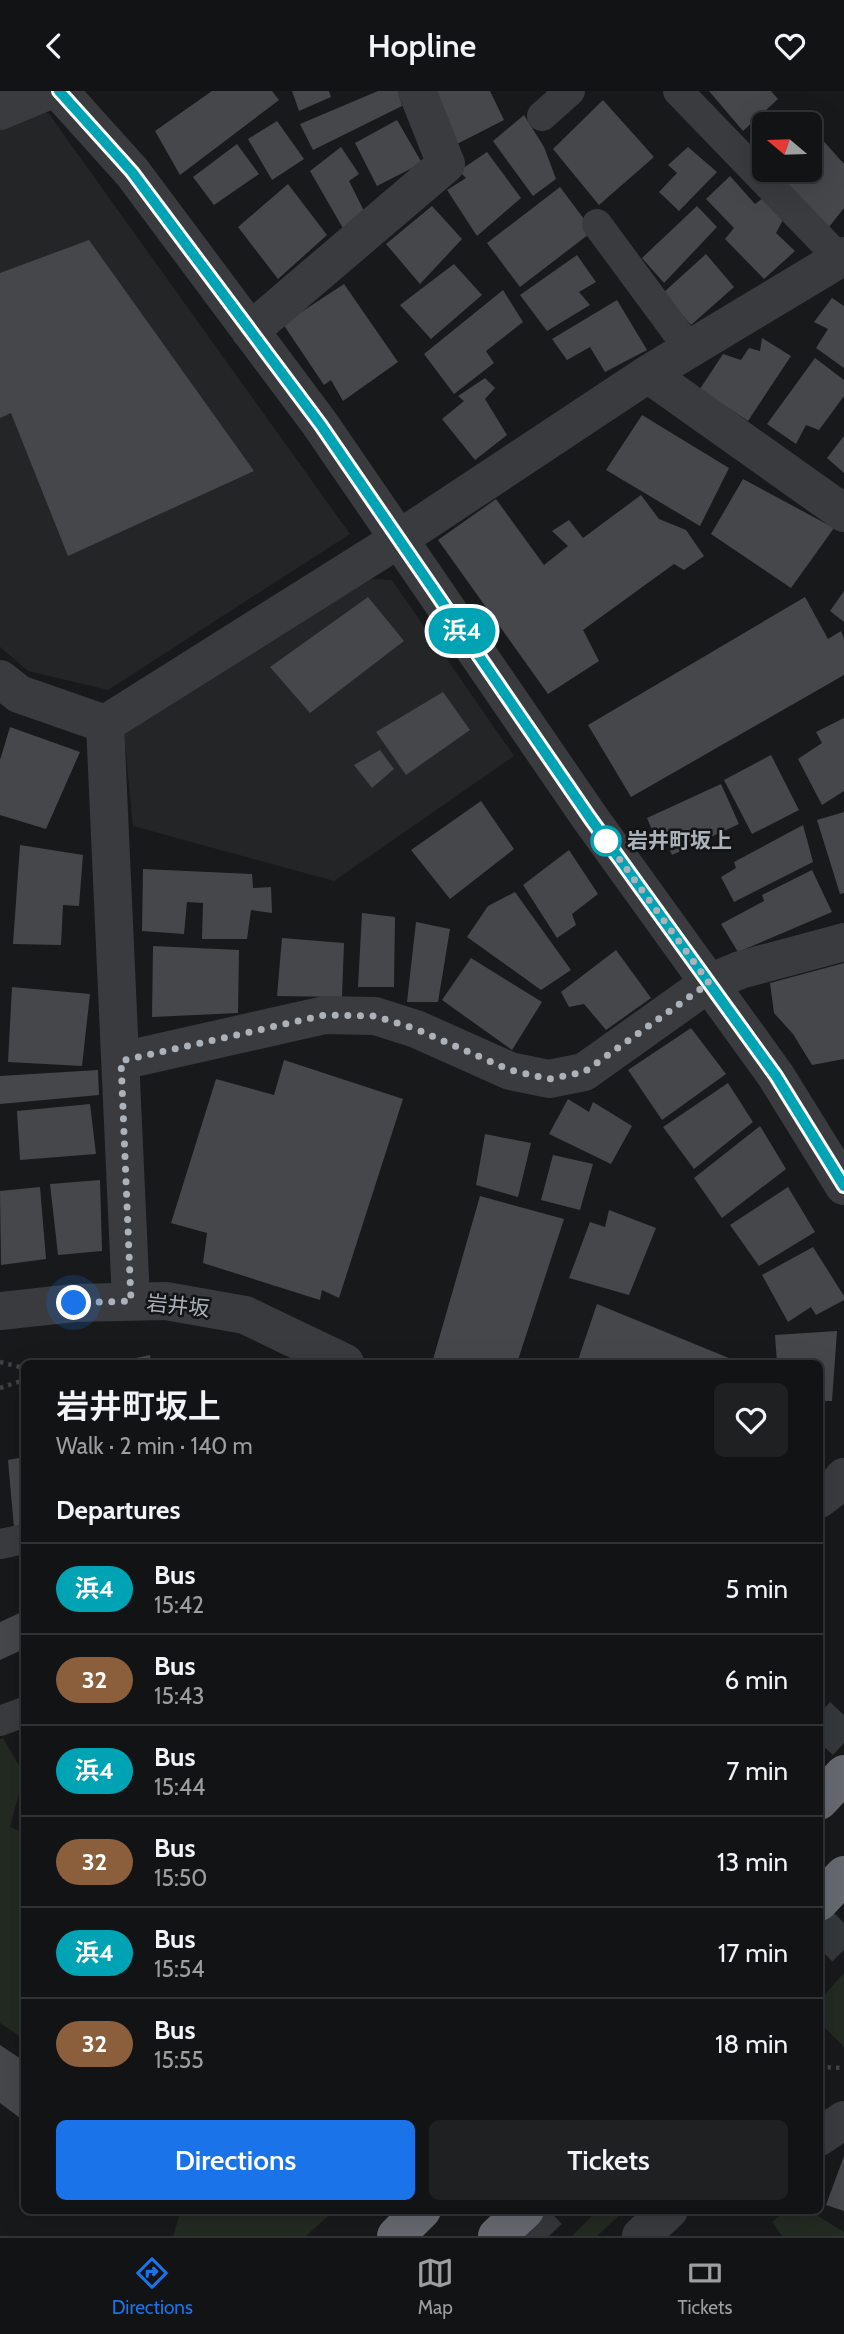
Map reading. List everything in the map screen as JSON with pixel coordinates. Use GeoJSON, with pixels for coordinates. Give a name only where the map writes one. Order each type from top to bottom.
{"type":"FeatureCollection","features":[{"type":"Feature","properties":{"kind":"highway"},"geometry":{"type":"LineString","coordinates":[[823,1797],[844,1774]]}},
{"type":"Feature","properties":{"kind":"highway"},"geometry":{"type":"LineString","coordinates":[[823,1898],[844,1875]]}},
{"type":"Feature","properties":{"kind":"highway"},"geometry":{"type":"LineString","coordinates":[[376,2236],[397,2214]]}},
{"type":"Feature","properties":{"kind":"highway"},"geometry":{"type":"LineString","coordinates":[[396,2236],[418,2214]]}},
{"type":"Feature","properties":{"kind":"highway"},"geometry":{"type":"LineString","coordinates":[[497,2236],[520,2214]]}},
{"type":"Feature","properties":{"kind":"street"},"geometry":{"type":"LineString","coordinates":[[0,111],[48,91]]}},
{"type":"Feature","properties":{"kind":"street"},"geometry":{"type":"LineString","coordinates":[[59,91],[132,172],[320,424],[590,818],[776,1076],[844,1186]]}},
{"type":"Feature","properties":{"kind":"street"},"geometry":{"type":"LineString","coordinates":[[250,331],[446,164],[417,91]]}},
{"type":"Feature","properties":{"kind":"street"},"geometry":{"type":"LineString","coordinates":[[105,724],[398,539],[648,374],[842,258]]}},
{"type":"Feature","properties":{"kind":"street"},"geometry":{"type":"LineString","coordinates":[[648,374],[844,513]]}},
{"type":"Feature","properties":{"kind":"street"},"geometry":{"type":"LineString","coordinates":[[0,679],[19,694],[105,724]]}},
{"type":"Feature","properties":{"kind":"street"},"geometry":{"type":"LineString","coordinates":[[105,724],[131,1301]]}},
{"type":"Feature","properties":{"kind":"street"},"geometry":{"type":"LineString","coordinates":[[121,1061],[325,1015],[375,1016],[416,1029],[510,1070],[549,1079],[584,1072],[709,983],[740,970],[844,942]]}},
{"type":"Feature","properties":{"kind":"street","name":"岩井坂"},"geometry":{"type":"LineString","coordinates":[[0,1311],[74,1303],[166,1301],[245,1315],[339,1360]]}},
{"type":"Feature","properties":{"kind":"street"},"geometry":{"type":"LineString","coordinates":[[823,1496],[844,1477]]}},
{"type":"Feature","properties":{"kind":"street"},"geometry":{"type":"LineString","coordinates":[[823,2134],[844,2120]]}},
{"type":"Feature","properties":{"kind":"street"},"geometry":{"type":"LineString","coordinates":[[641,2236],[665,2214]]}},
{"type":"Feature","properties":{"kind":"lane"},"geometry":{"type":"LineString","coordinates":[[542,116],[570,91]]}},
{"type":"Feature","properties":{"kind":"lane"},"geometry":{"type":"LineString","coordinates":[[678,91],[842,258]]}},
{"type":"Feature","properties":{"kind":"lane"},"geometry":{"type":"LineString","coordinates":[[597,223],[690,349]]}},
{"type":"Feature","properties":{"kind":"lane"},"geometry":{"type":"LineString","coordinates":[[0,1544],[21,1540]]}},
{"type":"Feature","properties":{"kind":"lane"},"geometry":{"type":"LineString","coordinates":[[0,1721],[21,1713]]}},
{"type":"Feature","properties":{"kind":"path"},"geometry":{"type":"LineString","coordinates":[[0,1362],[21,1367]]}},
{"type":"Feature","properties":{"kind":"path"},"geometry":{"type":"LineString","coordinates":[[0,1388],[21,1381]]}},
{"type":"Feature","properties":{"kind":"path"},"geometry":{"type":"LineString","coordinates":[[823,2067],[844,2068]]}},
{"type":"Feature","properties":{"kind":"shaded area"},"geometry":{"type":"Polygon","coordinates":[[[0,91],[19,91],[49,114],[350,534],[108,690],[28,671],[0,647],[0,91]]]}},
{"type":"Feature","properties":{"kind":"shaded area"},"geometry":{"type":"Polygon","coordinates":[[[370,579],[392,580],[514,756],[334,881],[133,826],[124,734],[370,579]]]}},
{"type":"Feature","properties":{"kind":"shaded area"},"geometry":{"type":"Polygon","coordinates":[[[3,1738],[21,1769],[21,1785],[10,1827],[21,1832],[21,2037],[0,2023],[0,1739],[3,1738]]]}},
{"type":"Feature","properties":{"kind":"shaded area"},"geometry":{"type":"Polygon","coordinates":[[[844,1973],[844,2047],[823,2026],[823,1997],[844,1973]]]}},
{"type":"Feature","properties":{"kind":"shaded area"},"geometry":{"type":"Polygon","coordinates":[[[180,2214],[331,2214],[306,2236],[173,2236],[180,2214]]]}},
{"type":"Feature","properties":{"kind":"shaded area"},"geometry":{"type":"Polygon","coordinates":[[[594,2214],[621,2214],[597,2236],[572,2236],[594,2214]]]}},
{"type":"Feature","properties":{"kind":"shaded area"},"geometry":{"type":"Polygon","coordinates":[[[782,2214],[817,2214],[844,2232],[844,2236],[782,2236],[772,2222],[782,2214]]]}},
{"type":"Feature","properties":{"kind":"building"},"geometry":{"type":"Polygon","coordinates":[[[212,91],[272,91],[279,100],[180,175],[155,131],[212,91]]]}},
{"type":"Feature","properties":{"kind":"building"},"geometry":{"type":"Polygon","coordinates":[[[292,91],[329,91],[331,97],[299,111],[292,91]]]}},
{"type":"Feature","properties":{"kind":"building"},"geometry":{"type":"Polygon","coordinates":[[[378,91],[398,91],[402,106],[313,150],[300,124],[378,91]]]}},
{"type":"Feature","properties":{"kind":"building"},"geometry":{"type":"Polygon","coordinates":[[[433,91],[490,91],[504,120],[455,145],[433,91]]]}},
{"type":"Feature","properties":{"kind":"building"},"geometry":{"type":"Polygon","coordinates":[[[709,91],[771,91],[778,99],[764,112],[752,112],[752,123],[743,131],[709,91]]]}},
{"type":"Feature","properties":{"kind":"building"},"geometry":{"type":"Polygon","coordinates":[[[603,100],[654,157],[599,205],[553,149],[603,100]]]}},
{"type":"Feature","properties":{"kind":"building"},"geometry":{"type":"Polygon","coordinates":[[[524,115],[544,147],[556,179],[533,196],[493,141],[524,115]]]}},
{"type":"Feature","properties":{"kind":"building"},"geometry":{"type":"Polygon","coordinates":[[[397,120],[422,163],[377,186],[355,143],[397,120]]]}},
{"type":"Feature","properties":{"kind":"building"},"geometry":{"type":"Polygon","coordinates":[[[277,121],[304,159],[272,180],[248,139],[277,121]]]}},
{"type":"Feature","properties":{"kind":"building"},"geometry":{"type":"Polygon","coordinates":[[[822,139],[844,164],[844,208],[825,232],[783,182],[822,182],[822,139]]]}},
{"type":"Feature","properties":{"kind":"building"},"geometry":{"type":"Polygon","coordinates":[[[237,144],[259,174],[214,205],[193,177],[237,144]]]}},
{"type":"Feature","properties":{"kind":"building"},"geometry":{"type":"Polygon","coordinates":[[[341,147],[359,174],[349,181],[365,213],[344,230],[310,171],[341,147]]]}},
{"type":"Feature","properties":{"kind":"building"},"geometry":{"type":"Polygon","coordinates":[[[688,147],[717,172],[679,211],[659,192],[677,173],[668,165],[688,147]]]}},
{"type":"Feature","properties":{"kind":"building"},"geometry":{"type":"Polygon","coordinates":[[[487,152],[521,198],[477,236],[447,190],[466,178],[459,171],[487,152]]]}},
{"type":"Feature","properties":{"kind":"building"},"geometry":{"type":"Polygon","coordinates":[[[730,176],[755,204],[763,198],[783,220],[776,233],[795,251],[764,279],[725,239],[734,228],[706,199],[730,176]]]}},
{"type":"Feature","properties":{"kind":"building"},"geometry":{"type":"Polygon","coordinates":[[[288,184],[327,235],[278,279],[238,227],[288,184]]]}},
{"type":"Feature","properties":{"kind":"building"},"geometry":{"type":"Polygon","coordinates":[[[560,187],[593,231],[520,287],[487,243],[560,187]]]}},
{"type":"Feature","properties":{"kind":"building"},"geometry":{"type":"Polygon","coordinates":[[[432,206],[462,239],[420,284],[386,244],[432,206]]]}},
{"type":"Feature","properties":{"kind":"building"},"geometry":{"type":"Polygon","coordinates":[[[697,206],[717,227],[664,283],[642,258],[697,206]]]}},
{"type":"Feature","properties":{"kind":"building"},"geometry":{"type":"Polygon","coordinates":[[[89,240],[254,471],[68,556],[11,413],[0,418],[0,273],[89,240]]]}},
{"type":"Feature","properties":{"kind":"building"},"geometry":{"type":"Polygon","coordinates":[[[706,254],[734,287],[691,325],[663,293],[706,254]]]}},
{"type":"Feature","properties":{"kind":"building"},"geometry":{"type":"Polygon","coordinates":[[[577,255],[596,282],[579,292],[590,305],[547,331],[520,295],[577,255]]]}},
{"type":"Feature","properties":{"kind":"building"},"geometry":{"type":"Polygon","coordinates":[[[454,264],[482,295],[431,339],[400,305],[454,264]]]}},
{"type":"Feature","properties":{"kind":"building"},"geometry":{"type":"Polygon","coordinates":[[[344,284],[398,362],[343,401],[331,380],[324,385],[283,324],[344,284]]]}},
{"type":"Feature","properties":{"kind":"building"},"geometry":{"type":"Polygon","coordinates":[[[503,290],[523,322],[486,351],[494,363],[454,394],[424,354],[503,290]]]}},
{"type":"Feature","properties":{"kind":"building"},"geometry":{"type":"Polygon","coordinates":[[[832,298],[844,306],[844,368],[816,348],[828,329],[814,322],[832,298]]]}},
{"type":"Feature","properties":{"kind":"building"},"geometry":{"type":"Polygon","coordinates":[[[617,300],[647,350],[605,372],[590,347],[567,360],[552,339],[617,300]]]}},
{"type":"Feature","properties":{"kind":"building"},"geometry":{"type":"Polygon","coordinates":[[[762,338],[791,356],[748,421],[700,389],[723,354],[741,360],[749,348],[760,351],[762,338]]]}},
{"type":"Feature","properties":{"kind":"building"},"geometry":{"type":"Polygon","coordinates":[[[815,358],[844,380],[844,396],[819,430],[806,425],[796,444],[767,424],[815,358]]]}},
{"type":"Feature","properties":{"kind":"building"},"geometry":{"type":"Polygon","coordinates":[[[485,378],[495,388],[485,399],[507,435],[475,460],[442,419],[464,401],[458,396],[485,378]]]}},
{"type":"Feature","properties":{"kind":"building"},"geometry":{"type":"Polygon","coordinates":[[[642,415],[729,468],[700,526],[606,470],[642,415]]]}},
{"type":"Feature","properties":{"kind":"building"},"geometry":{"type":"Polygon","coordinates":[[[844,436],[844,473],[827,458],[844,436]]]}},
{"type":"Feature","properties":{"kind":"building"},"geometry":{"type":"Polygon","coordinates":[[[743,479],[834,528],[791,588],[711,534],[743,479]]]}},
{"type":"Feature","properties":{"kind":"building"},"geometry":{"type":"Polygon","coordinates":[[[641,495],[659,519],[686,530],[704,556],[684,570],[674,564],[583,630],[599,661],[548,694],[438,540],[496,499],[544,565],[568,546],[552,531],[569,520],[583,538],[641,495]]]}},
{"type":"Feature","properties":{"kind":"building"},"geometry":{"type":"Polygon","coordinates":[[[844,591],[844,622],[830,611],[844,591]]]}},
{"type":"Feature","properties":{"kind":"building"},"geometry":{"type":"Polygon","coordinates":[[[368,597],[404,641],[310,713],[270,667],[368,597]]]}},
{"type":"Feature","properties":{"kind":"building"},"geometry":{"type":"Polygon","coordinates":[[[805,597],[828,639],[841,631],[844,639],[844,675],[631,797],[588,725],[805,597]]]}},
{"type":"Feature","properties":{"kind":"building"},"geometry":{"type":"Polygon","coordinates":[[[443,692],[470,730],[406,775],[376,732],[443,692]]]}},
{"type":"Feature","properties":{"kind":"building"},"geometry":{"type":"Polygon","coordinates":[[[844,718],[844,791],[822,805],[798,759],[822,743],[816,732],[844,718]]]}},
{"type":"Feature","properties":{"kind":"building"},"geometry":{"type":"Polygon","coordinates":[[[10,727],[80,752],[46,829],[0,815],[0,760],[10,727]]]}},
{"type":"Feature","properties":{"kind":"building"},"geometry":{"type":"Polygon","coordinates":[[[380,750],[394,769],[372,788],[354,765],[380,750]]]}},
{"type":"Feature","properties":{"kind":"building"},"geometry":{"type":"Polygon","coordinates":[[[771,755],[799,810],[752,834],[724,780],[771,755]]]}},
{"type":"Feature","properties":{"kind":"building"},"geometry":{"type":"Polygon","coordinates":[[[721,784],[739,824],[672,855],[661,831],[654,835],[647,818],[721,784]]]}},
{"type":"Feature","properties":{"kind":"building"},"geometry":{"type":"Polygon","coordinates":[[[481,801],[514,849],[450,899],[411,850],[481,801]]]}},
{"type":"Feature","properties":{"kind":"building"},"geometry":{"type":"Polygon","coordinates":[[[844,812],[844,893],[840,894],[817,820],[844,812]]]}},
{"type":"Feature","properties":{"kind":"building"},"geometry":{"type":"Polygon","coordinates":[[[803,825],[813,862],[734,902],[721,877],[736,868],[734,862],[803,825]]]}},
{"type":"Feature","properties":{"kind":"building"},"geometry":{"type":"Polygon","coordinates":[[[20,845],[83,855],[79,906],[63,905],[61,945],[13,944],[20,845]]]}},
{"type":"Feature","properties":{"kind":"building"},"geometry":{"type":"Polygon","coordinates":[[[569,850],[598,894],[572,914],[576,925],[557,938],[523,885],[569,850]]]}},
{"type":"Feature","properties":{"kind":"building"},"geometry":{"type":"Polygon","coordinates":[[[143,869],[252,874],[253,888],[271,887],[272,913],[251,910],[247,939],[202,939],[203,903],[187,902],[184,934],[142,931],[143,869]]]}},
{"type":"Feature","properties":{"kind":"building"},"geometry":{"type":"Polygon","coordinates":[[[812,870],[832,912],[738,952],[721,924],[764,901],[762,895],[812,870]]]}},
{"type":"Feature","properties":{"kind":"building"},"geometry":{"type":"Polygon","coordinates":[[[515,892],[571,970],[541,990],[467,937],[488,906],[515,892]]]}},
{"type":"Feature","properties":{"kind":"building"},"geometry":{"type":"Polygon","coordinates":[[[362,913],[395,917],[394,987],[358,987],[362,913]]]}},
{"type":"Feature","properties":{"kind":"building"},"geometry":{"type":"Polygon","coordinates":[[[416,922],[450,929],[438,1002],[407,1002],[416,922]]]}},
{"type":"Feature","properties":{"kind":"building"},"geometry":{"type":"Polygon","coordinates":[[[282,938],[344,943],[342,997],[277,996],[282,938]]]}},
{"type":"Feature","properties":{"kind":"building"},"geometry":{"type":"Polygon","coordinates":[[[153,946],[239,950],[238,1013],[152,1017],[153,946]]]}},
{"type":"Feature","properties":{"kind":"building"},"geometry":{"type":"Polygon","coordinates":[[[616,950],[651,998],[606,1030],[584,1004],[569,1007],[561,992],[616,950]]]}},
{"type":"Feature","properties":{"kind":"building"},"geometry":{"type":"Polygon","coordinates":[[[471,958],[542,1002],[512,1050],[442,1000],[471,958]]]}},
{"type":"Feature","properties":{"kind":"building"},"geometry":{"type":"Polygon","coordinates":[[[844,963],[844,1059],[812,1065],[793,1034],[774,1013],[770,983],[844,963]]]}},
{"type":"Feature","properties":{"kind":"building"},"geometry":{"type":"Polygon","coordinates":[[[12,987],[90,994],[82,1066],[8,1062],[12,987]]]}},
{"type":"Feature","properties":{"kind":"building"},"geometry":{"type":"Polygon","coordinates":[[[691,1028],[726,1074],[662,1120],[628,1070],[691,1028]]]}},
{"type":"Feature","properties":{"kind":"building"},"geometry":{"type":"Polygon","coordinates":[[[284,1060],[403,1099],[339,1298],[322,1290],[320,1300],[203,1263],[207,1233],[171,1223],[216,1079],[274,1095],[284,1060]]]}},
{"type":"Feature","properties":{"kind":"building"},"geometry":{"type":"Polygon","coordinates":[[[98,1070],[99,1095],[0,1104],[0,1076],[98,1070]]]}},
{"type":"Feature","properties":{"kind":"building"},"geometry":{"type":"Polygon","coordinates":[[[728,1083],[753,1122],[694,1169],[663,1127],[728,1083]]]}},
{"type":"Feature","properties":{"kind":"building"},"geometry":{"type":"Polygon","coordinates":[[[568,1099],[589,1112],[593,1102],[632,1126],[611,1164],[549,1134],[568,1099]]]}},
{"type":"Feature","properties":{"kind":"building"},"geometry":{"type":"Polygon","coordinates":[[[90,1104],[96,1154],[20,1160],[17,1111],[90,1104]]]}},
{"type":"Feature","properties":{"kind":"building"},"geometry":{"type":"Polygon","coordinates":[[[760,1126],[786,1169],[722,1218],[694,1178],[760,1126]]]}},
{"type":"Feature","properties":{"kind":"building"},"geometry":{"type":"Polygon","coordinates":[[[485,1134],[531,1143],[518,1197],[476,1185],[485,1134]]]}},
{"type":"Feature","properties":{"kind":"building"},"geometry":{"type":"Polygon","coordinates":[[[553,1155],[593,1164],[580,1210],[541,1200],[553,1155]]]}},
{"type":"Feature","properties":{"kind":"building"},"geometry":{"type":"Polygon","coordinates":[[[100,1180],[102,1251],[58,1255],[50,1184],[100,1180]]]}},
{"type":"Feature","properties":{"kind":"building"},"geometry":{"type":"Polygon","coordinates":[[[40,1187],[46,1259],[1,1265],[0,1191],[40,1187]]]}},
{"type":"Feature","properties":{"kind":"building"},"geometry":{"type":"Polygon","coordinates":[[[788,1187],[815,1232],[759,1266],[730,1225],[788,1187]]]}},
{"type":"Feature","properties":{"kind":"building"},"geometry":{"type":"Polygon","coordinates":[[[480,1196],[564,1219],[518,1360],[433,1360],[480,1196]]]}},
{"type":"Feature","properties":{"kind":"building"},"geometry":{"type":"Polygon","coordinates":[[[609,1210],[656,1228],[629,1295],[569,1278],[590,1222],[605,1227],[609,1210]]]}},
{"type":"Feature","properties":{"kind":"building"},"geometry":{"type":"Polygon","coordinates":[[[813,1247],[844,1300],[816,1315],[811,1307],[788,1322],[762,1275],[813,1247]]]}},
{"type":"Feature","properties":{"kind":"building"},"geometry":{"type":"Polygon","coordinates":[[[597,1304],[734,1360],[578,1360],[597,1304]]]}},
{"type":"Feature","properties":{"kind":"building"},"geometry":{"type":"Polygon","coordinates":[[[837,1331],[832,1401],[823,1401],[823,1360],[777,1360],[775,1335],[837,1331]]]}},
{"type":"Feature","properties":{"kind":"building"},"geometry":{"type":"Polygon","coordinates":[[[150,1355],[151,1360],[127,1360],[150,1355]]]}},
{"type":"Feature","properties":{"kind":"building"},"geometry":{"type":"Polygon","coordinates":[[[21,1458],[21,1527],[14,1528],[8,1460],[21,1458]]]}},
{"type":"Feature","properties":{"kind":"building"},"geometry":{"type":"Polygon","coordinates":[[[21,1612],[21,1650],[0,1660],[0,1622],[21,1612]]]}},
{"type":"Feature","properties":{"kind":"building"},"geometry":{"type":"Polygon","coordinates":[[[0,2045],[21,2059],[21,2119],[0,2103],[0,2045]]]}},
{"type":"Feature","properties":{"kind":"building"},"geometry":{"type":"Polygon","coordinates":[[[844,2156],[844,2211],[826,2205],[844,2156]]]}},
{"type":"Feature","properties":{"kind":"tunnel"},"geometry":{"type":"LineString","coordinates":[[823,1738],[844,1715]]}},
{"type":"Feature","properties":{"kind":"tunnel"},"geometry":{"type":"LineString","coordinates":[[823,1944],[844,1923]]}},
{"type":"Feature","properties":{"kind":"tunnel"},"geometry":{"type":"LineString","coordinates":[[521,2236],[545,2214]]}},
{"type":"Feature","properties":{"kind":"bus line","name":"浜4"},"geometry":{"type":"LineString","coordinates":[[59,91],[132,172],[320,424],[590,818],[776,1076],[844,1186]]}},
{"type":"Feature","properties":{"kind":"place","name":"岩井町坂上"},"geometry":{"type":"Point","coordinates":[606,841]}},
{"type":"Feature","properties":{"kind":"route"},"geometry":{"type":"LineString","coordinates":[[74,1303],[131,1301],[121,1061],[325,1015],[375,1016],[416,1029],[510,1070],[549,1079],[584,1072],[709,983],[605,839],[606,841]]}}]}
